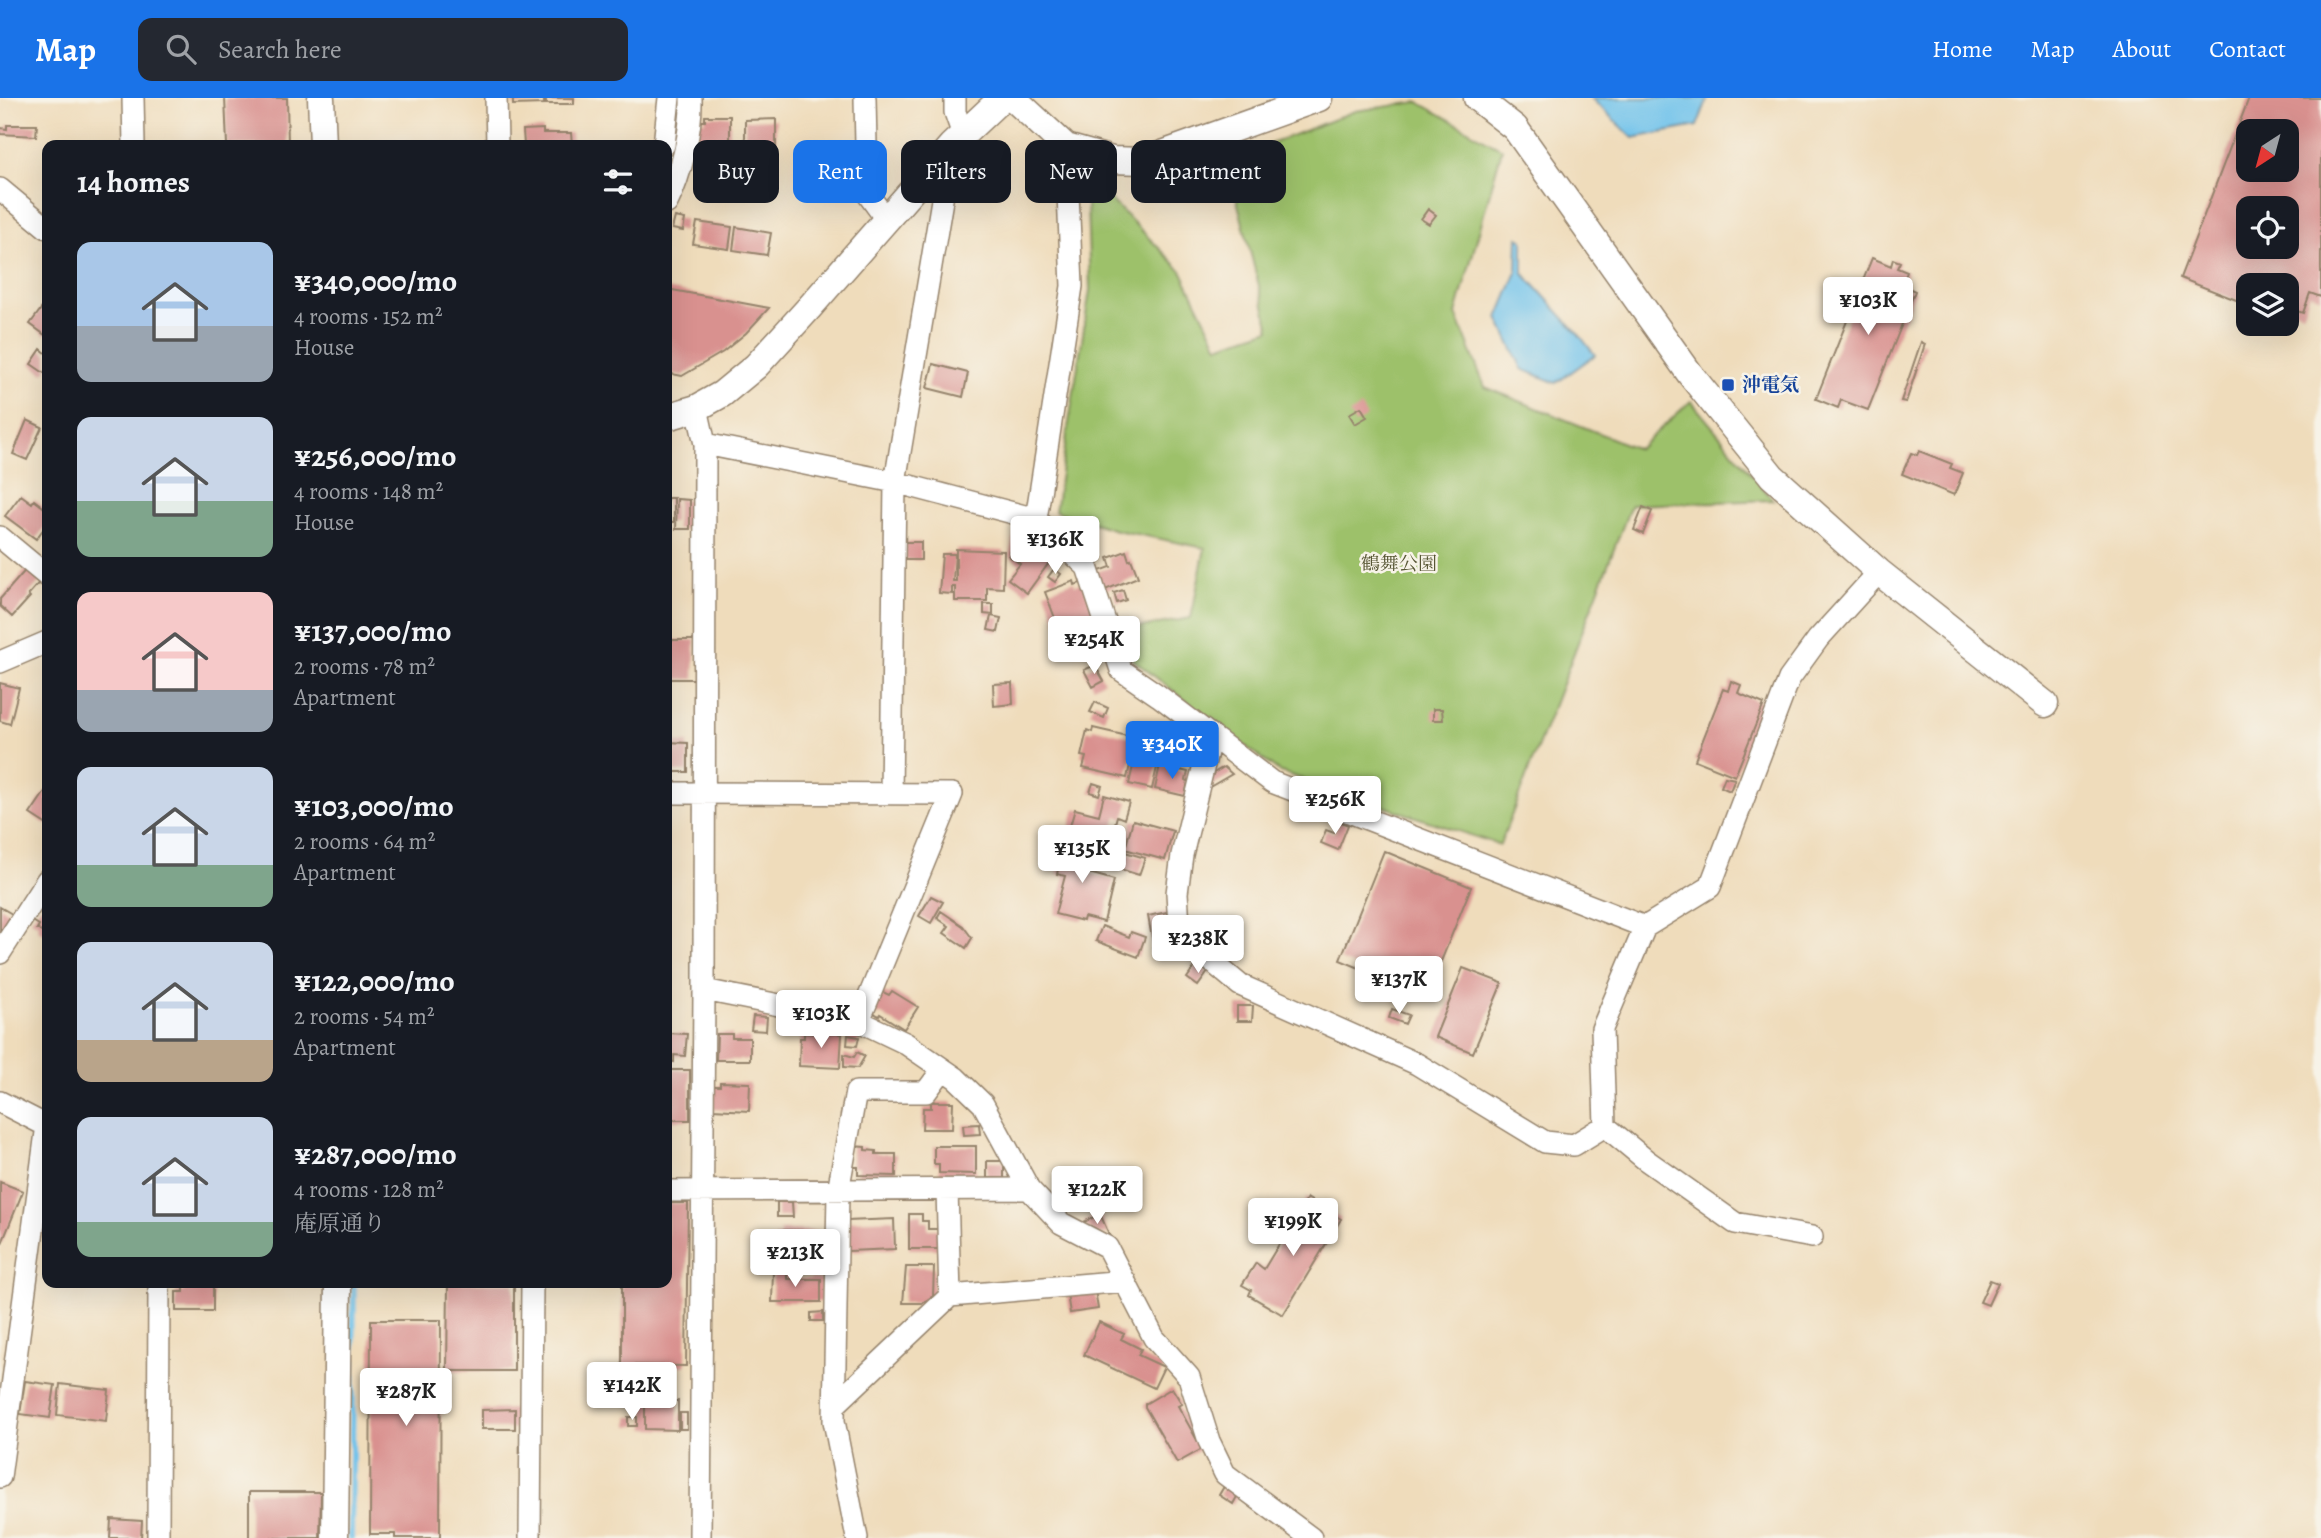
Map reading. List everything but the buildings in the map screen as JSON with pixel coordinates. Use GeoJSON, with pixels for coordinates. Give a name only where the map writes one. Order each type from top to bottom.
{"type":"FeatureCollection","features":[{"type":"Feature","properties":{"kind":"street"},"geometry":{"type":"LineString","coordinates":[[133,98],[134,140]]}},
{"type":"Feature","properties":{"kind":"street"},"geometry":{"type":"LineString","coordinates":[[321,98],[323,140]]}},
{"type":"Feature","properties":{"kind":"street"},"geometry":{"type":"LineString","coordinates":[[496,98],[497,140]]}},
{"type":"Feature","properties":{"kind":"street"},"geometry":{"type":"LineString","coordinates":[[665,140],[669,98]]}},
{"type":"Feature","properties":{"kind":"street"},"geometry":{"type":"LineString","coordinates":[[672,193],[691,112],[691,98]]}},
{"type":"Feature","properties":{"kind":"street"},"geometry":{"type":"LineString","coordinates":[[865,98],[867,193],[886,219]]}},
{"type":"Feature","properties":{"kind":"street"},"geometry":{"type":"LineString","coordinates":[[954,98],[957,140]]}},
{"type":"Feature","properties":{"kind":"street"},"geometry":{"type":"LineString","coordinates":[[958,140],[1002,98]]}},
{"type":"Feature","properties":{"kind":"street"},"geometry":{"type":"LineString","coordinates":[[1013,98],[1058,140]]}},
{"type":"Feature","properties":{"kind":"street"},"geometry":{"type":"LineString","coordinates":[[1117,160],[1143,160],[1320,98]]}},
{"type":"Feature","properties":{"kind":"street"},"geometry":{"type":"LineString","coordinates":[[1477,98],[1515,128],[1690,374],[1772,476],[1879,572],[2045,704]]}},
{"type":"Feature","properties":{"kind":"street"},"geometry":{"type":"LineString","coordinates":[[0,189],[42,224]]}},
{"type":"Feature","properties":{"kind":"street"},"geometry":{"type":"LineString","coordinates":[[672,415],[697,408],[722,394],[756,366],[901,203]]}},
{"type":"Feature","properties":{"kind":"street"},"geometry":{"type":"LineString","coordinates":[[891,794],[895,482],[946,203]]}},
{"type":"Feature","properties":{"kind":"street"},"geometry":{"type":"LineString","coordinates":[[1036,519],[1072,286],[1068,203]]}},
{"type":"Feature","properties":{"kind":"street"},"geometry":{"type":"LineString","coordinates":[[697,408],[705,444],[700,1538]]}},
{"type":"Feature","properties":{"kind":"street"},"geometry":{"type":"LineString","coordinates":[[705,444],[895,482],[1036,519],[1087,567],[1121,670],[1272,782],[1645,927]]}},
{"type":"Feature","properties":{"kind":"street"},"geometry":{"type":"LineString","coordinates":[[0,537],[42,572]]}},
{"type":"Feature","properties":{"kind":"street"},"geometry":{"type":"LineString","coordinates":[[1812,1237],[1735,1223],[1646,1160],[1605,1126],[1602,1029],[1645,927],[1710,887],[1789,679],[1818,639],[1879,572]]}},
{"type":"Feature","properties":{"kind":"street"},"geometry":{"type":"LineString","coordinates":[[0,662],[42,644]]}},
{"type":"Feature","properties":{"kind":"street"},"geometry":{"type":"LineString","coordinates":[[1211,736],[1182,855],[1177,893],[1179,924],[1197,950],[1240,985],[1418,1064],[1545,1142],[1574,1145],[1605,1126]]}},
{"type":"Feature","properties":{"kind":"street"},"geometry":{"type":"LineString","coordinates":[[672,793],[952,794],[859,1021]]}},
{"type":"Feature","properties":{"kind":"street"},"geometry":{"type":"LineString","coordinates":[[0,953],[42,888]]}},
{"type":"Feature","properties":{"kind":"street"},"geometry":{"type":"LineString","coordinates":[[704,990],[859,1021],[905,1044],[956,1078],[983,1104],[1029,1189],[1061,1223],[1107,1247],[1154,1338],[1189,1377],[1209,1441],[1226,1474],[1311,1538]]}},
{"type":"Feature","properties":{"kind":"street"},"geometry":{"type":"LineString","coordinates":[[857,1538],[834,1421],[838,1191],[856,1092],[926,1092],[943,1069]]}},
{"type":"Feature","properties":{"kind":"street"},"geometry":{"type":"LineString","coordinates":[[0,1102],[42,1123]]}},
{"type":"Feature","properties":{"kind":"street"},"geometry":{"type":"LineString","coordinates":[[0,1477],[42,1163]]}},
{"type":"Feature","properties":{"kind":"street"},"geometry":{"type":"LineString","coordinates":[[672,1191],[1029,1189]]}},
{"type":"Feature","properties":{"kind":"street"},"geometry":{"type":"LineString","coordinates":[[947,1190],[950,1296]]}},
{"type":"Feature","properties":{"kind":"street"},"geometry":{"type":"LineString","coordinates":[[835,1405],[950,1296],[1125,1281]]}},
{"type":"Feature","properties":{"kind":"street"},"geometry":{"type":"LineString","coordinates":[[158,1538],[159,1288]]}},
{"type":"Feature","properties":{"kind":"street"},"geometry":{"type":"LineString","coordinates":[[335,1538],[338,1288]]}},
{"type":"Feature","properties":{"kind":"street"},"geometry":{"type":"LineString","coordinates":[[530,1538],[532,1288]]}},
{"type":"Feature","properties":{"kind":"green space","name":"鶴舞公園"},"geometry":{"type":"Polygon","coordinates":[[[1418,102],[1502,149],[1456,314],[1485,387],[1638,449],[1691,401],[1773,500],[1631,505],[1500,845],[1278,771],[1132,659],[1116,632],[1191,618],[1205,548],[1116,530],[1055,511],[1090,290],[1087,203],[1114,203],[1181,270],[1218,346],[1270,329],[1238,203],[1286,203],[1286,140],[1281,140],[1355,111],[1418,102]]]}},
{"type":"Feature","properties":{"kind":"water"},"geometry":{"type":"Polygon","coordinates":[[[1591,98],[1708,98],[1697,126],[1633,138],[1591,98]]]}},
{"type":"Feature","properties":{"kind":"water"},"geometry":{"type":"Polygon","coordinates":[[[1518,237],[1523,240],[1523,273],[1595,355],[1556,383],[1522,369],[1498,318],[1517,272],[1518,237]]]}},
{"type":"Feature","properties":{"kind":"waterway"},"geometry":{"type":"LineString","coordinates":[[351,1538],[354,1288]]}},
{"type":"Feature","properties":{"kind":"place","name":"沖電気"},"geometry":{"type":"Point","coordinates":[1728,385]}}]}
